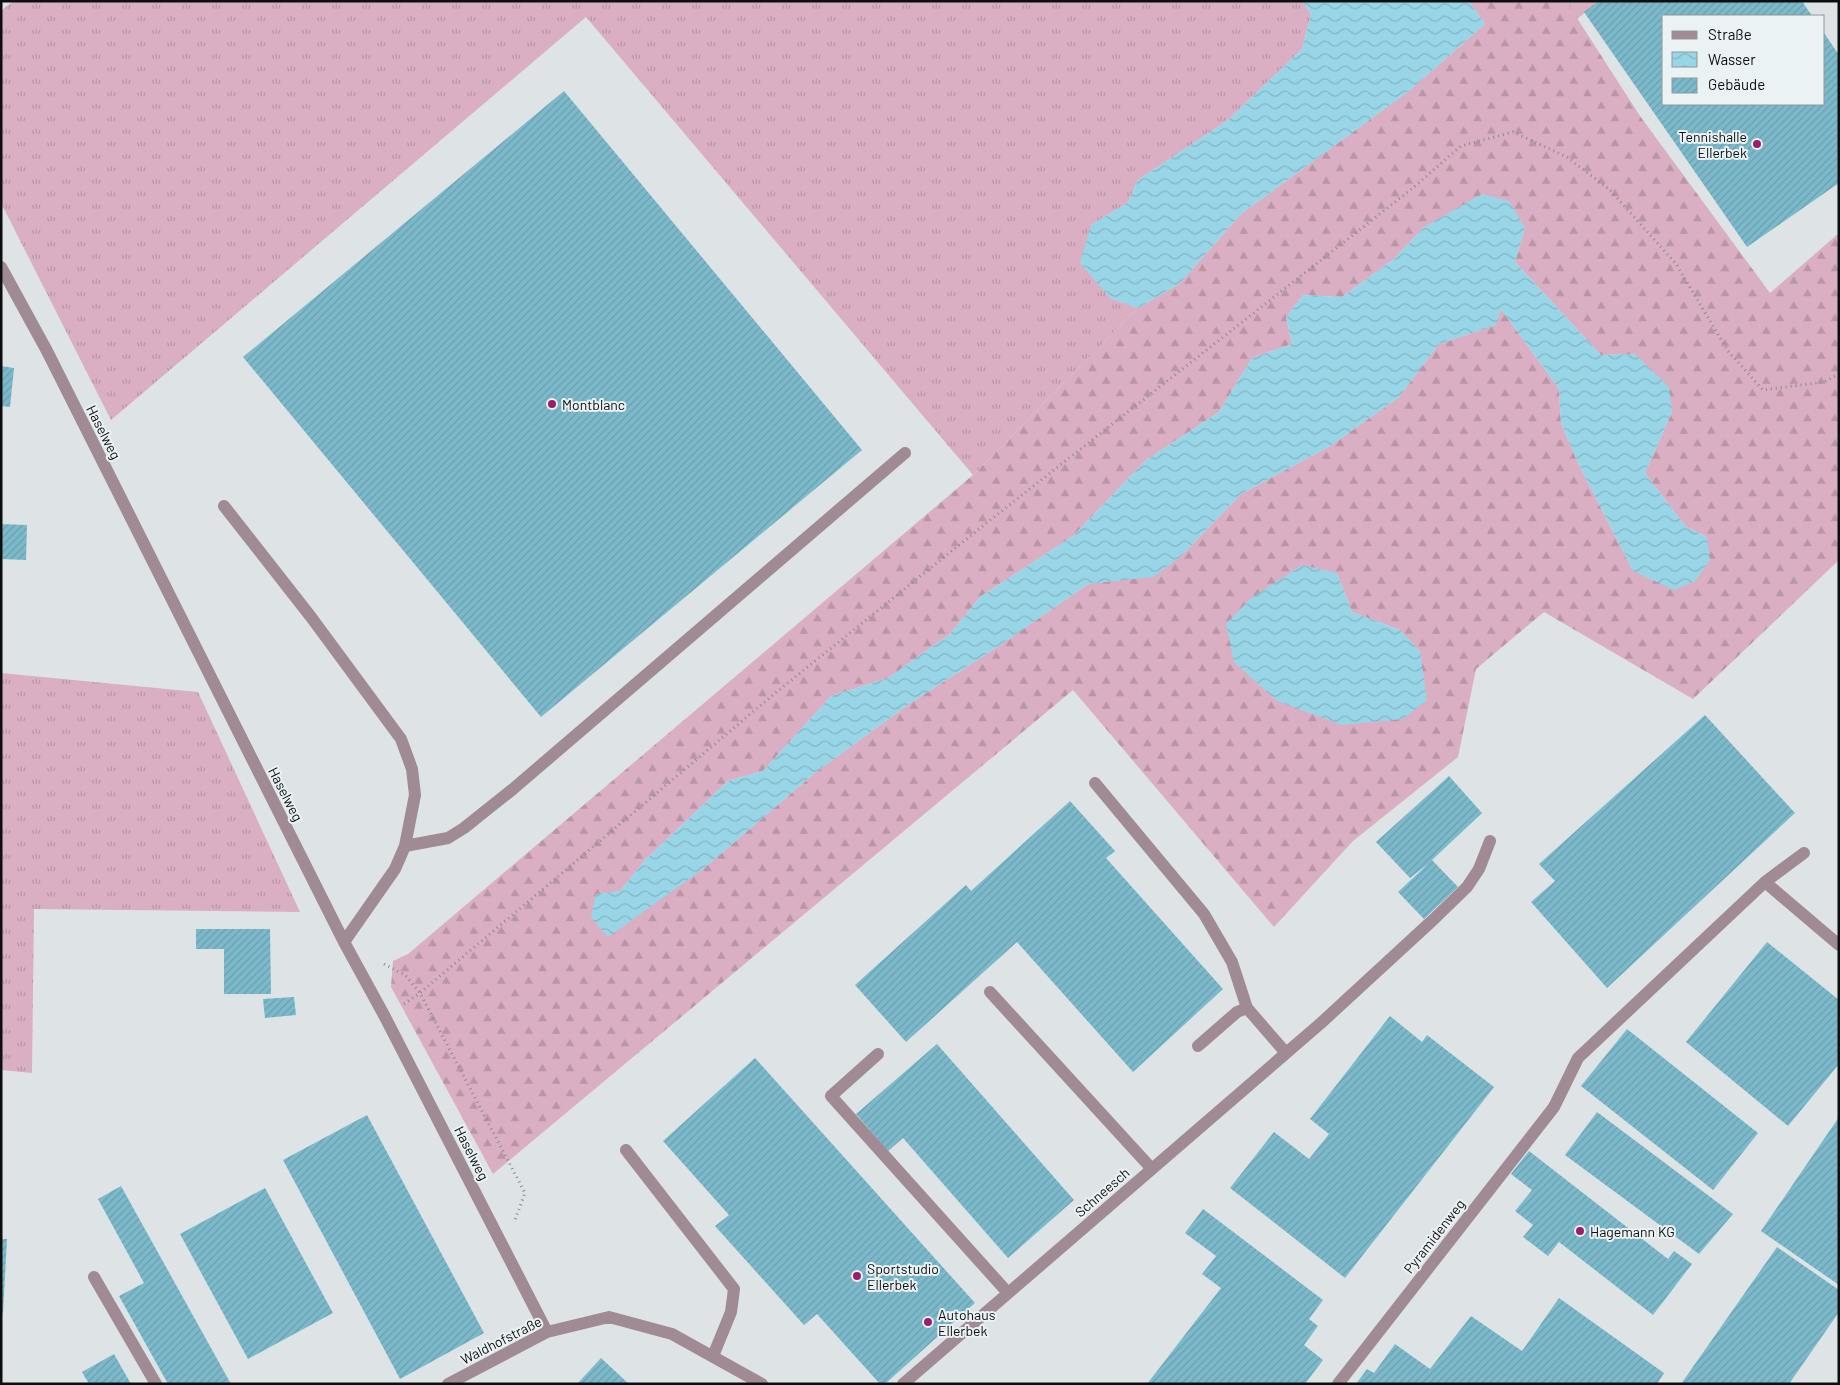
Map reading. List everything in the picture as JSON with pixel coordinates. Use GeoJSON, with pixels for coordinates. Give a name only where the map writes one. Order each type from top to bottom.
{"type":"FeatureCollection","features":[{"type":"Feature","properties":{"kind":"street","name":"Haselweg"},"geometry":{"type":"LineString","coordinates":[[1,267],[47,351],[344,942],[385,1017],[547,1332]]}},
{"type":"Feature","properties":{"kind":"street"},"geometry":{"type":"LineString","coordinates":[[405,846],[448,838],[471,823],[905,453]]}},
{"type":"Feature","properties":{"kind":"street"},"geometry":{"type":"LineString","coordinates":[[224,506],[311,617],[402,739],[412,769],[415,795],[405,846],[395,869],[344,942]]}},
{"type":"Feature","properties":{"kind":"street"},"geometry":{"type":"LineString","coordinates":[[1095,783],[1204,914],[1232,962],[1247,1008],[1286,1053]]}},
{"type":"Feature","properties":{"kind":"street","name":"Schneesch"},"geometry":{"type":"LineString","coordinates":[[903,1384],[1321,1024],[1467,886],[1479,869],[1490,841]]}},
{"type":"Feature","properties":{"kind":"street","name":"Pyramidenweg"},"geometry":{"type":"LineString","coordinates":[[1338,1384],[1554,1107],[1578,1058],[1765,882],[1804,852]]}},
{"type":"Feature","properties":{"kind":"street"},"geometry":{"type":"LineString","coordinates":[[1765,882],[1839,945]]}},
{"type":"Feature","properties":{"kind":"street"},"geometry":{"type":"LineString","coordinates":[[990,992],[1152,1169]]}},
{"type":"Feature","properties":{"kind":"street"},"geometry":{"type":"LineString","coordinates":[[1198,1046],[1237,1012],[1247,1008]]}},
{"type":"Feature","properties":{"kind":"street"},"geometry":{"type":"LineString","coordinates":[[878,1054],[831,1096],[1008,1293]]}},
{"type":"Feature","properties":{"kind":"street"},"geometry":{"type":"LineString","coordinates":[[626,1150],[734,1289],[732,1312],[712,1356]]}},
{"type":"Feature","properties":{"kind":"street"},"geometry":{"type":"LineString","coordinates":[[94,1277],[156,1384]]}},
{"type":"Feature","properties":{"kind":"street","name":"Waldhofstraße"},"geometry":{"type":"LineString","coordinates":[[448,1384],[547,1332],[609,1318],[672,1334],[762,1384]]}},
{"type":"Feature","properties":{"kind":"path"},"geometry":{"type":"LineString","coordinates":[[385,1017],[420,993],[782,688],[981,527],[1414,187],[1461,146],[1513,132],[1567,157],[1610,190],[1676,264],[1728,351],[1763,390],[1824,382],[1839,374]]}},
{"type":"Feature","properties":{"kind":"path"},"geometry":{"type":"LineString","coordinates":[[382,963],[406,976],[420,993],[525,1193],[505,1249]]}},
{"type":"Feature","properties":{"kind":"green space"},"geometry":{"type":"Polygon","coordinates":[[[13,1],[1302,1],[1311,14],[1302,49],[1228,120],[1138,180],[1128,202],[1091,225],[1110,298],[1138,308],[973,475],[586,17],[111,420],[1,203],[1,11],[13,1]]]}},
{"type":"Feature","properties":{"kind":"green space"},"geometry":{"type":"Polygon","coordinates":[[[1469,1],[1566,1],[1640,116],[1770,293],[1839,233],[1839,560],[1693,699],[1544,612],[1476,669],[1458,757],[1353,841],[1274,927],[1073,690],[493,1174],[391,987],[393,961],[408,954],[973,475],[1138,308],[1179,284],[1241,214],[1410,90],[1485,24],[1469,1]],[[1424,227],[1394,259],[1342,297],[1303,295],[1286,317],[1292,344],[1252,358],[1219,412],[1145,461],[1073,536],[980,597],[950,634],[888,678],[831,696],[763,771],[728,781],[645,860],[620,891],[596,895],[592,917],[703,869],[816,772],[909,704],[999,646],[1088,584],[1153,576],[1180,557],[1241,494],[1330,446],[1399,397],[1439,344],[1495,325],[1501,309],[1559,389],[1561,423],[1578,463],[1633,571],[1707,537],[1685,526],[1645,473],[1672,412],[1635,354],[1601,355],[1515,262],[1525,228],[1424,227]],[[1337,573],[1342,725],[1400,630],[1352,612],[1337,573]]]}},
{"type":"Feature","properties":{"kind":"green space"},"geometry":{"type":"Polygon","coordinates":[[[1566,1],[1599,1],[1577,19],[1566,1]]]}},
{"type":"Feature","properties":{"kind":"green space"},"geometry":{"type":"Polygon","coordinates":[[[1,673],[198,692],[300,912],[34,909],[32,1073],[1,1070],[1,673]]]}},
{"type":"Feature","properties":{"kind":"water"},"geometry":{"type":"Polygon","coordinates":[[[1302,1],[1469,1],[1485,24],[1410,90],[1241,214],[1179,284],[1138,308],[1110,298],[1080,263],[1091,225],[1128,202],[1138,180],[1228,120],[1302,49],[1311,14],[1302,1]]]}},
{"type":"Feature","properties":{"kind":"water"},"geometry":{"type":"Polygon","coordinates":[[[1482,194],[1509,201],[1525,228],[1515,262],[1601,355],[1635,354],[1669,387],[1672,412],[1645,473],[1685,526],[1707,537],[1710,560],[1695,581],[1674,590],[1633,571],[1578,463],[1561,423],[1559,389],[1501,309],[1496,325],[1439,344],[1399,397],[1330,446],[1241,494],[1180,557],[1153,577],[1088,584],[999,646],[909,704],[816,772],[703,869],[608,937],[591,917],[596,894],[620,891],[645,860],[728,781],[763,771],[831,696],[888,678],[950,634],[980,597],[1073,536],[1145,461],[1219,412],[1252,358],[1292,344],[1286,317],[1303,295],[1342,297],[1394,259],[1424,227],[1482,194]]]}},
{"type":"Feature","properties":{"kind":"water"},"geometry":{"type":"Polygon","coordinates":[[[1302,565],[1337,573],[1352,612],[1400,630],[1420,651],[1427,700],[1403,719],[1342,725],[1277,701],[1234,662],[1226,624],[1250,599],[1302,565]]]}},
{"type":"Feature","properties":{"kind":"building","name":"Tennishalle Ellerbek"},"geometry":{"type":"Polygon","coordinates":[[[1599,1],[1802,1],[1811,15],[1662,15],[1662,105],[1825,105],[1825,34],[1839,55],[1839,183],[1747,247],[1584,12],[1599,1]]]}},
{"type":"Feature","properties":{"kind":"building","name":"Montblanc"},"geometry":{"type":"Polygon","coordinates":[[[564,91],[862,450],[541,717],[243,357],[564,91]]]}},
{"type":"Feature","properties":{"kind":"building"},"geometry":{"type":"Polygon","coordinates":[[[1,366],[14,368],[10,407],[1,406],[1,366]]]}},
{"type":"Feature","properties":{"kind":"building"},"geometry":{"type":"Polygon","coordinates":[[[1,524],[27,525],[26,560],[1,559],[1,524]]]}},
{"type":"Feature","properties":{"kind":"building"},"geometry":{"type":"Polygon","coordinates":[[[1705,715],[1795,813],[1607,988],[1531,902],[1555,881],[1539,864],[1705,715]]]}},
{"type":"Feature","properties":{"kind":"building"},"geometry":{"type":"Polygon","coordinates":[[[1449,776],[1482,813],[1432,860],[1458,887],[1424,919],[1398,892],[1428,864],[1410,878],[1376,842],[1449,776]]]}},
{"type":"Feature","properties":{"kind":"building"},"geometry":{"type":"Polygon","coordinates":[[[1070,801],[1115,851],[1106,858],[1223,989],[1133,1072],[1017,942],[906,1042],[855,985],[966,885],[971,891],[1070,801]]]}},
{"type":"Feature","properties":{"kind":"building"},"geometry":{"type":"Polygon","coordinates":[[[196,929],[270,929],[271,994],[224,994],[224,949],[196,949],[196,929]]]}},
{"type":"Feature","properties":{"kind":"building"},"geometry":{"type":"Polygon","coordinates":[[[1767,942],[1839,1000],[1839,1064],[1788,1126],[1686,1042],[1767,942]]]}},
{"type":"Feature","properties":{"kind":"building"},"geometry":{"type":"Polygon","coordinates":[[[294,997],[296,1015],[265,1018],[263,999],[294,997]]]}},
{"type":"Feature","properties":{"kind":"building"},"geometry":{"type":"Polygon","coordinates":[[[1390,1016],[1422,1042],[1427,1035],[1494,1087],[1345,1278],[1230,1188],[1274,1132],[1309,1159],[1329,1134],[1310,1119],[1390,1016]]]}},
{"type":"Feature","properties":{"kind":"building"},"geometry":{"type":"Polygon","coordinates":[[[1627,1029],[1758,1133],[1713,1190],[1581,1086],[1627,1029]]]}},
{"type":"Feature","properties":{"kind":"building"},"geometry":{"type":"Polygon","coordinates":[[[937,1044],[1074,1200],[1008,1258],[903,1138],[888,1151],[856,1114],[937,1044]]]}},
{"type":"Feature","properties":{"kind":"building"},"geometry":{"type":"Polygon","coordinates":[[[755,1058],[975,1303],[885,1384],[880,1384],[817,1314],[804,1325],[715,1226],[729,1215],[663,1141],[755,1058]]]}},
{"type":"Feature","properties":{"kind":"building"},"geometry":{"type":"Polygon","coordinates":[[[1597,1112],[1733,1214],[1699,1254],[1565,1155],[1597,1112]]]}},
{"type":"Feature","properties":{"kind":"building"},"geometry":{"type":"Polygon","coordinates":[[[367,1115],[484,1333],[400,1379],[283,1160],[367,1115]]]}},
{"type":"Feature","properties":{"kind":"building"},"geometry":{"type":"Polygon","coordinates":[[[1839,1117],[1839,1285],[1761,1231],[1839,1117]]]}},
{"type":"Feature","properties":{"kind":"building","name":"Hagemann KG"},"geometry":{"type":"Polygon","coordinates":[[[1529,1151],[1668,1259],[1674,1251],[1692,1264],[1653,1315],[1559,1242],[1548,1256],[1523,1237],[1533,1225],[1515,1211],[1532,1190],[1511,1174],[1529,1151]]]}},
{"type":"Feature","properties":{"kind":"building"},"geometry":{"type":"Polygon","coordinates":[[[121,1186],[231,1384],[168,1384],[119,1296],[144,1283],[98,1199],[121,1186]]]}},
{"type":"Feature","properties":{"kind":"building"},"geometry":{"type":"Polygon","coordinates":[[[265,1188],[333,1313],[248,1359],[180,1234],[265,1188]]]}},
{"type":"Feature","properties":{"kind":"building"},"geometry":{"type":"Polygon","coordinates":[[[1203,1209],[1323,1300],[1309,1319],[1318,1326],[1304,1345],[1323,1360],[1305,1384],[1147,1384],[1221,1288],[1202,1274],[1216,1256],[1185,1233],[1203,1209]]]}},
{"type":"Feature","properties":{"kind":"building"},"geometry":{"type":"Polygon","coordinates":[[[1,1239],[7,1239],[3,1313],[1,1312],[1,1239]]]}},
{"type":"Feature","properties":{"kind":"building"},"geometry":{"type":"Polygon","coordinates":[[[1777,1247],[1839,1290],[1839,1312],[1789,1384],[1681,1384],[1777,1247]]]}},
{"type":"Feature","properties":{"kind":"building"},"geometry":{"type":"Polygon","coordinates":[[[1559,1298],[1664,1373],[1657,1384],[1356,1384],[1367,1369],[1374,1373],[1395,1344],[1430,1369],[1471,1316],[1522,1351],[1559,1298]]]}},
{"type":"Feature","properties":{"kind":"building"},"geometry":{"type":"Polygon","coordinates":[[[114,1354],[131,1384],[89,1384],[82,1372],[114,1354]]]}},
{"type":"Feature","properties":{"kind":"building"},"geometry":{"type":"Polygon","coordinates":[[[601,1358],[629,1384],[577,1384],[601,1358]]]}},
{"type":"Feature","properties":{"kind":"place","name":"Tennishalle Ellerbek"},"geometry":{"type":"Point","coordinates":[1757,144]}},
{"type":"Feature","properties":{"kind":"place","name":"Montblanc"},"geometry":{"type":"Point","coordinates":[552,404]}},
{"type":"Feature","properties":{"kind":"place","name":"Hagemann KG"},"geometry":{"type":"Point","coordinates":[1580,1231]}},
{"type":"Feature","properties":{"kind":"place","name":"Sportstudio Ellerbek"},"geometry":{"type":"Point","coordinates":[857,1276]}},
{"type":"Feature","properties":{"kind":"place","name":"Autohaus Ellerbek"},"geometry":{"type":"Point","coordinates":[928,1322]}}]}
